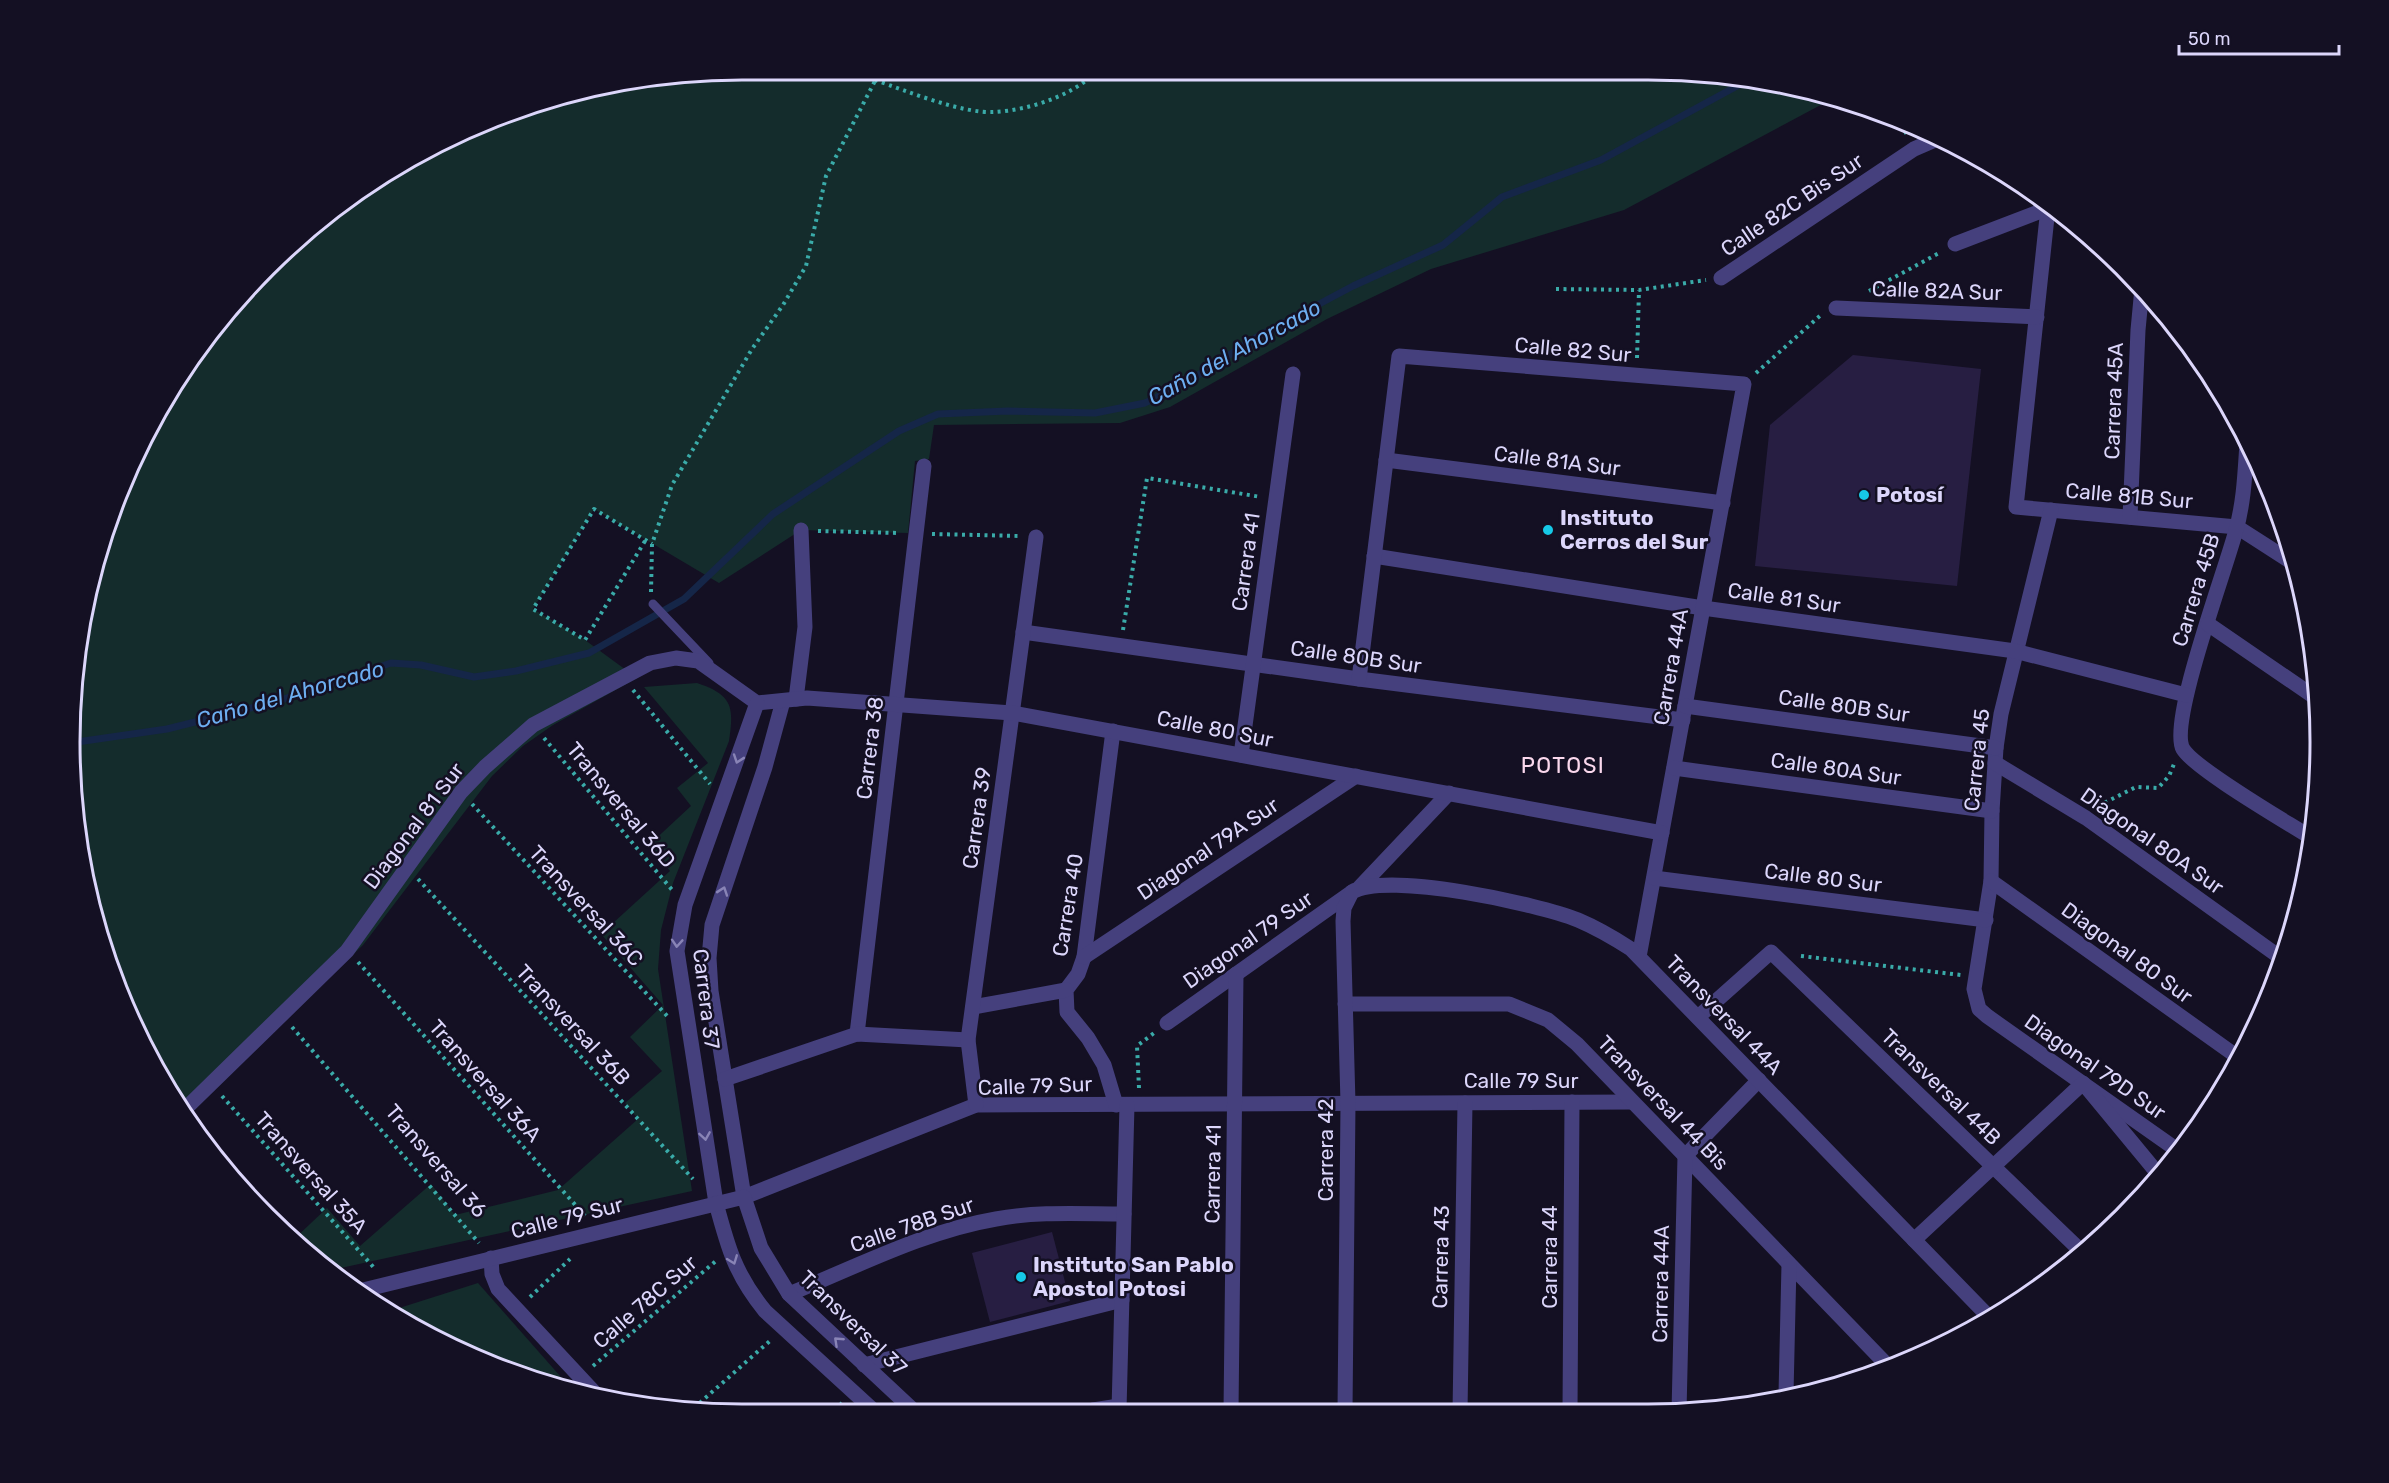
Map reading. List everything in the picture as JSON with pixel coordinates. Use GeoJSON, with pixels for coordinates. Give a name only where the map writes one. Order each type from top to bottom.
{"type":"FeatureCollection","features":[{"type":"Feature","properties":{"kind":"street","name":"Calle 82C Bis Sur"},"geometry":{"type":"LineString","coordinates":[[1721,278],[1914,149],[1929,143]]}},
{"type":"Feature","properties":{"kind":"street"},"geometry":{"type":"LineString","coordinates":[[1955,244],[2043,210]]}},
{"type":"Feature","properties":{"kind":"street"},"geometry":{"type":"LineString","coordinates":[[2037,316],[2050,215]]}},
{"type":"Feature","properties":{"kind":"street","name":"Carrera 45A"},"geometry":{"type":"LineString","coordinates":[[2130,517],[2141,301]]}},
{"type":"Feature","properties":{"kind":"street","name":"Calle 82A Sur"},"geometry":{"type":"LineString","coordinates":[[1836,308],[2037,316]]}},
{"type":"Feature","properties":{"kind":"street","name":"Calle 81B Sur"},"geometry":{"type":"LineString","coordinates":[[2037,316],[2016,507],[2237,527]]}},
{"type":"Feature","properties":{"kind":"street","name":"Calle 82 Sur"},"geometry":{"type":"LineString","coordinates":[[1386,460],[1399,356],[1744,384]]}},
{"type":"Feature","properties":{"kind":"street","name":"Carrera 41"},"geometry":{"type":"LineString","coordinates":[[1241,755],[1293,374]]}},
{"type":"Feature","properties":{"kind":"street","name":"Carrera 44A"},"geometry":{"type":"LineString","coordinates":[[1640,957],[1744,384]]}},
{"type":"Feature","properties":{"kind":"street","name":"Carrera 45B"},"geometry":{"type":"LineString","coordinates":[[2181,747],[2180,726],[2186,694],[2237,527],[2245,458]]}},
{"type":"Feature","properties":{"kind":"street"},"geometry":{"type":"LineString","coordinates":[[1359,679],[1386,460]]}},
{"type":"Feature","properties":{"kind":"street","name":"Calle 81A Sur"},"geometry":{"type":"LineString","coordinates":[[1386,460],[1723,503]]}},
{"type":"Feature","properties":{"kind":"street","name":"Carrera 38"},"geometry":{"type":"LineString","coordinates":[[857,1034],[924,466]]}},
{"type":"Feature","properties":{"kind":"street","name":"Carrera 45"},"geometry":{"type":"LineString","coordinates":[[1987,1016],[1979,1009],[1976,1000],[1975,977],[1991,881],[1992,811],[2001,714],[2051,510]]}},
{"type":"Feature","properties":{"kind":"street"},"geometry":{"type":"LineString","coordinates":[[2237,527],[2283,556]]}},
{"type":"Feature","properties":{"kind":"street","name":"Carrera 37"},"geometry":{"type":"LineString","coordinates":[[744,1197],[711,991],[709,958],[712,925],[789,700],[805,627],[801,530]]}},
{"type":"Feature","properties":{"kind":"street","name":"Carrera 39"},"geometry":{"type":"LineString","coordinates":[[976,1105],[968,1040],[1036,537]]}},
{"type":"Feature","properties":{"kind":"street","name":"Calle 81 Sur"},"geometry":{"type":"LineString","coordinates":[[1374,556],[1703,608],[2015,651],[2186,694]]}},
{"type":"Feature","properties":{"kind":"street"},"geometry":{"type":"LineString","coordinates":[[2208,624],[2307,692]]}},
{"type":"Feature","properties":{"kind":"street","name":"Calle 80B Sur"},"geometry":{"type":"LineString","coordinates":[[1023,632],[1359,679],[1684,713],[1996,756]]}},
{"type":"Feature","properties":{"kind":"street","name":"Diagonal 81 Sur"},"geometry":{"type":"LineString","coordinates":[[189,1105],[347,951],[461,792],[484,767],[533,725],[622,676],[650,663],[676,658],[698,661],[727,680],[744,696],[757,703]]}},
{"type":"Feature","properties":{"kind":"street","name":"Calle 80 Sur"},"geometry":{"type":"LineString","coordinates":[[757,703],[789,700],[896,704],[1012,713],[1662,833]]}},
{"type":"Feature","properties":{"kind":"street","name":"Carrera 37"},"geometry":{"type":"LineString","coordinates":[[716,1203],[677,951],[685,905],[724,801],[757,703]]}},
{"type":"Feature","properties":{"kind":"street","name":"Carrera 40"},"geometry":{"type":"LineString","coordinates":[[1066,990],[1078,974],[1084,957],[1113,731]]}},
{"type":"Feature","properties":{"kind":"street"},"geometry":{"type":"LineString","coordinates":[[2181,747],[2197,764],[2303,833]]}},
{"type":"Feature","properties":{"kind":"street","name":"Diagonal 80A Sur"},"geometry":{"type":"LineString","coordinates":[[1996,756],[2274,953]]}},
{"type":"Feature","properties":{"kind":"street","name":"Calle 80A Sur"},"geometry":{"type":"LineString","coordinates":[[1674,768],[1992,811]]}},
{"type":"Feature","properties":{"kind":"street","name":"Diagonal 79A Sur"},"geometry":{"type":"LineString","coordinates":[[1084,957],[1356,776]]}},
{"type":"Feature","properties":{"kind":"street","name":"Diagonal 79 Sur"},"geometry":{"type":"LineString","coordinates":[[1167,1023],[1356,889],[1449,794]]}},
{"type":"Feature","properties":{"kind":"street","name":"Calle 80 Sur"},"geometry":{"type":"LineString","coordinates":[[1654,878],[1986,921]]}},
{"type":"Feature","properties":{"kind":"street","name":"Diagonal 80 Sur"},"geometry":{"type":"LineString","coordinates":[[1991,881],[2231,1052]]}},
{"type":"Feature","properties":{"kind":"street","name":"Transversal 44A"},"geometry":{"type":"LineString","coordinates":[[1356,889],[1399,884],[1535,908],[1597,928],[1640,957],[1984,1311]]}},
{"type":"Feature","properties":{"kind":"street","name":"Carrera 42"},"geometry":{"type":"LineString","coordinates":[[1345,1404],[1348,1103],[1343,921],[1344,908],[1356,889]]}},
{"type":"Feature","properties":{"kind":"street"},"geometry":{"type":"LineString","coordinates":[[1698,1017],[1771,952]]}},
{"type":"Feature","properties":{"kind":"street","name":"Transversal 44B"},"geometry":{"type":"LineString","coordinates":[[1771,952],[2076,1246]]}},
{"type":"Feature","properties":{"kind":"street","name":"Carrera 41"},"geometry":{"type":"LineString","coordinates":[[1231,1404],[1236,974]]}},
{"type":"Feature","properties":{"kind":"street"},"geometry":{"type":"LineString","coordinates":[[973,1006],[1066,990],[1067,1012],[1088,1038],[1127,1104],[1119,1404]]}},
{"type":"Feature","properties":{"kind":"street","name":"Transversal 44 Bis"},"geometry":{"type":"LineString","coordinates":[[1345,1004],[1509,1004],[1548,1020],[1577,1044],[1881,1360]]}},
{"type":"Feature","properties":{"kind":"street","name":"Diagonal 79D Sur"},"geometry":{"type":"LineString","coordinates":[[1987,1016],[2172,1146]]}},
{"type":"Feature","properties":{"kind":"street"},"geometry":{"type":"LineString","coordinates":[[725,1079],[857,1034],[968,1040]]}},
{"type":"Feature","properties":{"kind":"street"},"geometry":{"type":"LineString","coordinates":[[1684,1156],[1759,1080]]}},
{"type":"Feature","properties":{"kind":"street"},"geometry":{"type":"LineString","coordinates":[[1914,1240],[2083,1083],[2153,1168]]}},
{"type":"Feature","properties":{"kind":"street","name":"Carrera 43"},"geometry":{"type":"LineString","coordinates":[[1460,1404],[1465,1102]]}},
{"type":"Feature","properties":{"kind":"street","name":"Carrera 44"},"geometry":{"type":"LineString","coordinates":[[1570,1404],[1572,1102]]}},
{"type":"Feature","properties":{"kind":"street","name":"Calle 79 Sur"},"geometry":{"type":"LineString","coordinates":[[369,1289],[744,1197],[976,1105],[1632,1102]]}},
{"type":"Feature","properties":{"kind":"street","name":"Carrera 44A"},"geometry":{"type":"LineString","coordinates":[[1679,1403],[1684,1156]]}},
{"type":"Feature","properties":{"kind":"street","name":"Transversal 37"},"geometry":{"type":"LineString","coordinates":[[744,1197],[761,1248],[789,1294],[907,1404]]}},
{"type":"Feature","properties":{"kind":"street"},"geometry":{"type":"LineString","coordinates":[[716,1203],[739,1275],[765,1311],[867,1404]]}},
{"type":"Feature","properties":{"kind":"street","name":"Calle 78B Sur"},"geometry":{"type":"LineString","coordinates":[[789,1294],[925,1239],[994,1219],[1038,1214],[1124,1214]]}},
{"type":"Feature","properties":{"kind":"street"},"geometry":{"type":"LineString","coordinates":[[491,1258],[495,1282],[588,1385]]}},
{"type":"Feature","properties":{"kind":"street"},"geometry":{"type":"LineString","coordinates":[[1786,1389],[1789,1264]]}},
{"type":"Feature","properties":{"kind":"street"},"geometry":{"type":"LineString","coordinates":[[864,1365],[1122,1300]]}},
{"type":"Feature","properties":{"kind":"lane"},"geometry":{"type":"LineString","coordinates":[[653,604],[670,625],[727,680]]}},
{"type":"Feature","properties":{"kind":"path"},"geometry":{"type":"LineString","coordinates":[[653,604],[650,572],[652,544],[672,485],[689,453],[806,266],[826,176],[875,80],[942,103],[994,112],[1048,101],[1087,80]]}},
{"type":"Feature","properties":{"kind":"path","name":"Calle 82C Bis Sur"},"geometry":{"type":"LineString","coordinates":[[1556,290],[1640,290],[1721,278]]}},
{"type":"Feature","properties":{"kind":"path"},"geometry":{"type":"LineString","coordinates":[[1637,377],[1640,290]]}},
{"type":"Feature","properties":{"kind":"path"},"geometry":{"type":"LineString","coordinates":[[1120,645],[1147,478],[1275,499]]}},
{"type":"Feature","properties":{"kind":"path"},"geometry":{"type":"LineString","coordinates":[[645,541],[585,640],[533,609],[594,509],[652,544]]}},
{"type":"Feature","properties":{"kind":"path"},"geometry":{"type":"LineString","coordinates":[[622,676],[724,801]]}},
{"type":"Feature","properties":{"kind":"path","name":"Transversal 36D"},"geometry":{"type":"LineString","coordinates":[[533,725],[685,905]]}},
{"type":"Feature","properties":{"kind":"path"},"geometry":{"type":"LineString","coordinates":[[2086,819],[2103,801],[2123,792],[2136,787],[2158,788],[2169,776],[2181,747]]}},
{"type":"Feature","properties":{"kind":"path","name":"Transversal 36C"},"geometry":{"type":"LineString","coordinates":[[461,792],[689,1040]]}},
{"type":"Feature","properties":{"kind":"path","name":"Transversal 36B"},"geometry":{"type":"LineString","coordinates":[[408,867],[716,1203]]}},
{"type":"Feature","properties":{"kind":"path","name":"Transversal 36A"},"geometry":{"type":"LineString","coordinates":[[347,951],[600,1232]]}},
{"type":"Feature","properties":{"kind":"path"},"geometry":{"type":"LineString","coordinates":[[1771,952],[1975,977]]}},
{"type":"Feature","properties":{"kind":"path","name":"Transversal 36"},"geometry":{"type":"LineString","coordinates":[[281,1015],[491,1258]]}},
{"type":"Feature","properties":{"kind":"path"},"geometry":{"type":"LineString","coordinates":[[1127,1104],[1137,1046],[1167,1023]]}},
{"type":"Feature","properties":{"kind":"path","name":"Transversal 35A"},"geometry":{"type":"LineString","coordinates":[[211,1084],[388,1284]]}},
{"type":"Feature","properties":{"kind":"path","name":"Calle 78C Sur"},"geometry":{"type":"LineString","coordinates":[[581,1377],[729,1249]]}},
{"type":"Feature","properties":{"kind":"path"},"geometry":{"type":"LineString","coordinates":[[517,1309],[575,1255]]}},
{"type":"Feature","properties":{"kind":"path"},"geometry":{"type":"LineString","coordinates":[[701,1402],[756,1353]]}},
{"type":"Feature","properties":{"kind":"green space"},"geometry":{"type":"Polygon","coordinates":[[[1648,80],[1734,85],[1777,92],[1824,103],[1624,210],[1431,269],[1327,319],[1170,407],[1120,423],[934,425],[929,459],[915,461],[908,533],[801,530],[719,583],[594,509],[533,609],[585,640],[637,678],[553,725],[523,746],[492,776],[363,945],[193,1111],[168,1072],[130,995],[102,913],[85,828],[81,785],[81,698],[92,612],[102,570],[130,488],[168,410],[216,338],[273,273],[338,216],[410,168],[488,130],[570,102],[612,92],[698,81],[1648,80]]]}},
{"type":"Feature","properties":{"kind":"green space"},"geometry":{"type":"Polygon","coordinates":[[[697,683],[718,692],[731,711],[729,741],[673,883],[661,930],[658,969],[692,1191],[340,1268],[299,1234],[327,1208],[360,1246],[431,1184],[455,1215],[558,1190],[638,1119],[625,1103],[662,1071],[630,1037],[663,1005],[601,934],[670,871],[649,845],[691,806],[677,788],[708,763],[644,687],[697,683]]]}},
{"type":"Feature","properties":{"kind":"green space"},"geometry":{"type":"Polygon","coordinates":[[[478,1283],[562,1379],[488,1353],[399,1308],[478,1283]]]}},
{"type":"Feature","properties":{"kind":"building","name":"Potosí"},"geometry":{"type":"Polygon","coordinates":[[[1853,355],[1981,369],[1957,586],[1755,566],[1770,425],[1853,355]]]}},
{"type":"Feature","properties":{"kind":"building","name":"Instituto San Pablo Apostol Potosi"},"geometry":{"type":"Polygon","coordinates":[[[1052,1232],[1070,1301],[990,1322],[972,1253],[1052,1232]]]}},
{"type":"Feature","properties":{"kind":"waterway","name":"Caño del Ahorcado"},"geometry":{"type":"LineString","coordinates":[[80,742],[167,729],[275,702],[391,663],[421,665],[474,677],[516,671],[589,653],[684,599],[773,514],[899,431],[938,414],[1008,411],[1095,413],[1145,403],[1192,379],[1257,337],[1353,286],[1443,245],[1502,197],[1601,160],[1738,86]]}},
{"type":"Feature","properties":{"kind":"place","name":"Potosí"},"geometry":{"type":"Point","coordinates":[1864,495]}},
{"type":"Feature","properties":{"kind":"place","name":"Instituto Cerros del Sur"},"geometry":{"type":"Point","coordinates":[1548,530]}},
{"type":"Feature","properties":{"kind":"place","name":"Instituto San Pablo Apostol Potosi"},"geometry":{"type":"Point","coordinates":[1021,1277]}},
{"type":"Feature","properties":{"kind":"district","name":"POTOSI"},"geometry":{"type":"Point","coordinates":[1563,765]}}]}
